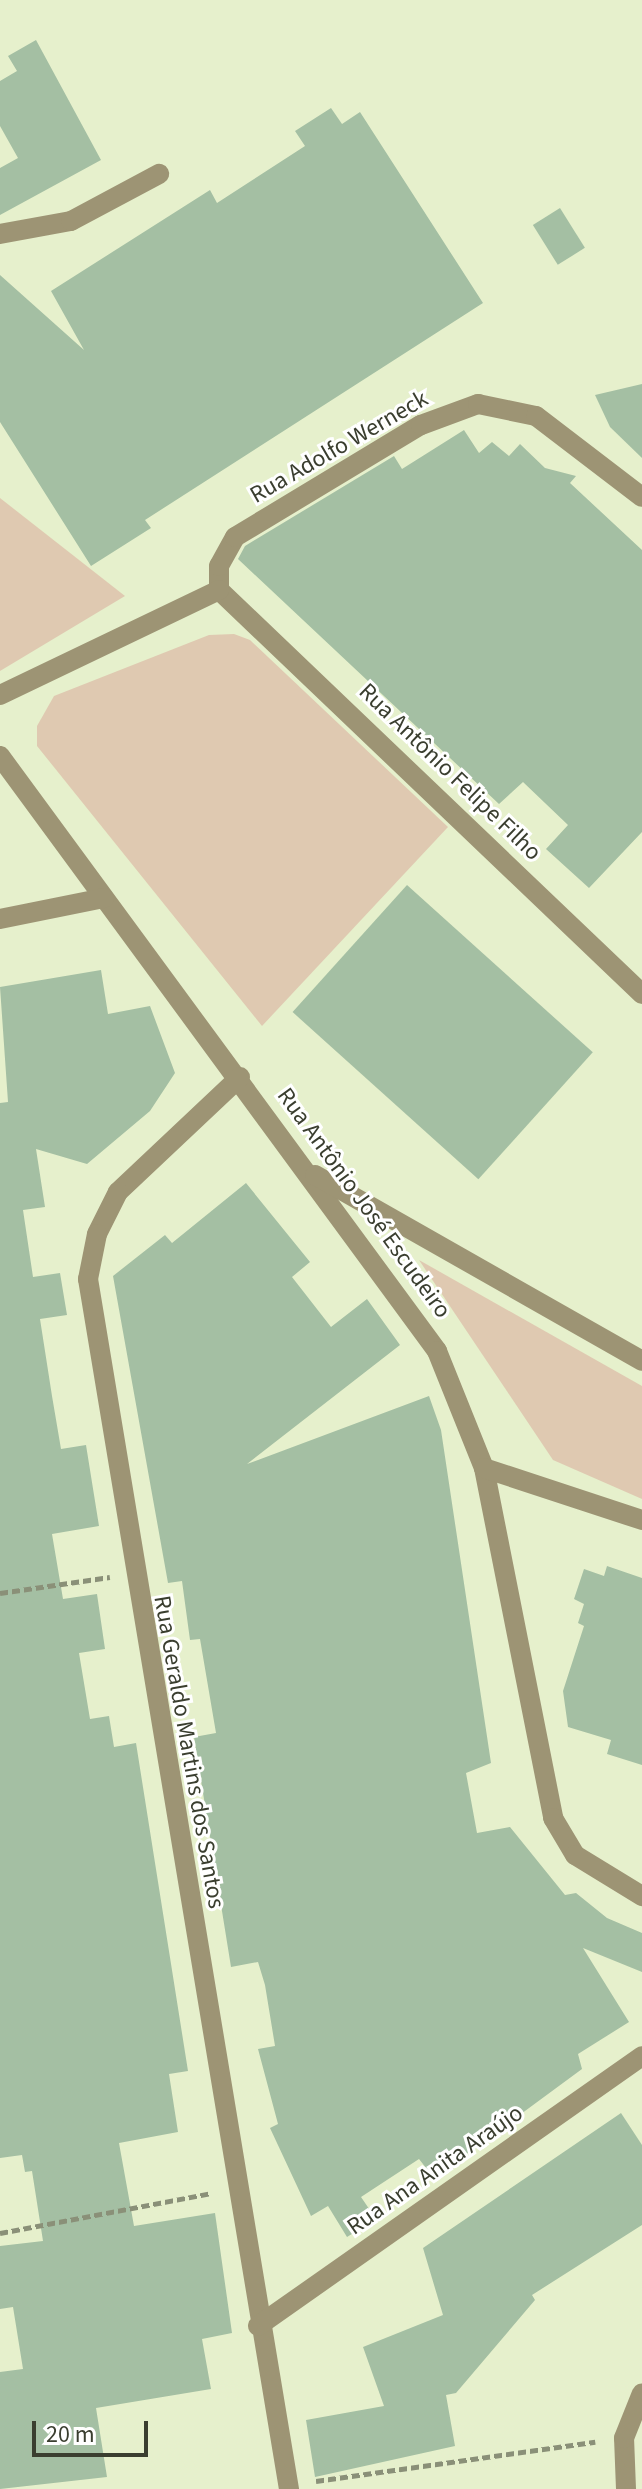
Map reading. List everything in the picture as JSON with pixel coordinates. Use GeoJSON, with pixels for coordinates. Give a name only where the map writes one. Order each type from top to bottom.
{"type":"FeatureCollection","features":[{"type":"Feature","properties":{"kind":"street"},"geometry":{"type":"LineString","coordinates":[[0,234],[71,221],[159,174]]}},
{"type":"Feature","properties":{"kind":"street","name":"Rua Adolfo Werneck"},"geometry":{"type":"LineString","coordinates":[[219,590],[219,566],[235,537],[408,433],[478,404],[536,416],[642,497]]}},
{"type":"Feature","properties":{"kind":"street"},"geometry":{"type":"LineString","coordinates":[[0,695],[219,590]]}},
{"type":"Feature","properties":{"kind":"street","name":"Rua Antônio Felipe Filho"},"geometry":{"type":"LineString","coordinates":[[219,590],[642,994]]}},
{"type":"Feature","properties":{"kind":"street","name":"Rua Antônio José Escudeiro"},"geometry":{"type":"LineString","coordinates":[[0,756],[240,1077],[437,1351],[484,1468],[553,1818],[575,1855],[642,1896]]}},
{"type":"Feature","properties":{"kind":"street"},"geometry":{"type":"LineString","coordinates":[[0,919],[104,898]]}},
{"type":"Feature","properties":{"kind":"street","name":"Rua Geraldo Martins dos Santos"},"geometry":{"type":"LineString","coordinates":[[240,1077],[118,1192],[97,1234],[88,1279],[133,1574],[258,2326],[288,2487]]}},
{"type":"Feature","properties":{"kind":"street"},"geometry":{"type":"LineString","coordinates":[[310,1173],[642,1361]]}},
{"type":"Feature","properties":{"kind":"street"},"geometry":{"type":"LineString","coordinates":[[484,1468],[642,1520]]}},
{"type":"Feature","properties":{"kind":"street","name":"Rua Ana Anita Araújo"},"geometry":{"type":"LineString","coordinates":[[258,2326],[642,2056]]}},
{"type":"Feature","properties":{"kind":"street"},"geometry":{"type":"LineString","coordinates":[[626,2489],[624,2438],[642,2393]]}},
{"type":"Feature","properties":{"kind":"path"},"geometry":{"type":"LineString","coordinates":[[0,1593],[133,1574]]}},
{"type":"Feature","properties":{"kind":"path"},"geometry":{"type":"LineString","coordinates":[[0,2233],[236,2188]]}},
{"type":"Feature","properties":{"kind":"path"},"geometry":{"type":"LineString","coordinates":[[288,2487],[624,2438]]}},
{"type":"Feature","properties":{"kind":"shaded area"},"geometry":{"type":"Polygon","coordinates":[[[0,498],[125,596],[0,671],[0,498]]]}},
{"type":"Feature","properties":{"kind":"shaded area"},"geometry":{"type":"Polygon","coordinates":[[[234,634],[250,640],[448,827],[262,1026],[37,746],[37,726],[54,696],[209,635],[234,634]]]}},
{"type":"Feature","properties":{"kind":"shaded area"},"geometry":{"type":"Polygon","coordinates":[[[419,1260],[642,1386],[642,1499],[553,1460],[419,1260]]]}},
{"type":"Feature","properties":{"kind":"building"},"geometry":{"type":"Polygon","coordinates":[[[36,40],[101,160],[0,215],[0,168],[18,158],[0,126],[0,81],[17,71],[8,56],[36,40]]]}},
{"type":"Feature","properties":{"kind":"building"},"geometry":{"type":"Polygon","coordinates":[[[331,108],[342,124],[360,112],[483,303],[145,520],[151,528],[91,566],[0,422],[0,275],[84,350],[51,291],[210,190],[217,203],[305,146],[295,131],[331,108]]]}},
{"type":"Feature","properties":{"kind":"building"},"geometry":{"type":"Polygon","coordinates":[[[560,208],[585,248],[558,265],[533,225],[560,208]]]}},
{"type":"Feature","properties":{"kind":"building"},"geometry":{"type":"Polygon","coordinates":[[[642,384],[642,458],[610,427],[595,395],[642,384]]]}},
{"type":"Feature","properties":{"kind":"building"},"geometry":{"type":"Polygon","coordinates":[[[464,430],[479,453],[492,442],[509,456],[520,444],[545,468],[576,476],[570,483],[642,550],[642,832],[589,888],[546,849],[568,825],[523,782],[499,804],[238,559],[245,546],[394,456],[402,469],[464,430]]]}},
{"type":"Feature","properties":{"kind":"building"},"geometry":{"type":"Polygon","coordinates":[[[407,885],[593,1052],[478,1179],[293,1012],[407,885]]]}},
{"type":"Feature","properties":{"kind":"building"},"geometry":{"type":"Polygon","coordinates":[[[101,970],[108,1014],[150,1006],[175,1073],[150,1111],[87,1164],[36,1149],[45,1207],[23,1210],[33,1277],[60,1273],[67,1315],[40,1319],[52,1396],[61,1449],[86,1445],[99,1526],[52,1534],[63,1599],[97,1594],[105,1649],[79,1653],[90,1719],[109,1716],[114,1747],[136,1743],[188,2071],[169,2074],[178,2132],[119,2143],[134,2226],[215,2213],[232,2333],[202,2339],[211,2389],[96,2408],[107,2477],[0,2489],[0,2372],[23,2369],[13,2307],[0,2309],[0,2246],[43,2241],[32,2171],[25,2172],[22,2155],[0,2158],[0,1103],[8,1102],[0,987],[101,970]]]}},
{"type":"Feature","properties":{"kind":"building"},"geometry":{"type":"Polygon","coordinates":[[[246,1183],[310,1262],[292,1277],[331,1327],[367,1299],[400,1345],[247,1464],[429,1396],[441,1430],[491,1763],[466,1773],[477,1833],[510,1827],[565,1895],[576,1893],[607,1918],[642,1933],[642,1972],[583,1948],[629,2022],[578,2054],[582,2069],[434,2178],[419,2159],[361,2197],[376,2219],[347,2237],[328,2206],[311,2216],[270,2128],[278,2124],[258,2049],[275,2046],[265,1985],[258,1962],[231,1967],[194,1737],[216,1733],[200,1639],[190,1640],[182,1581],[168,1583],[113,1276],[165,1235],[172,1243],[246,1183]]]}},
{"type":"Feature","properties":{"kind":"building"},"geometry":{"type":"Polygon","coordinates":[[[607,1566],[642,1578],[642,1765],[607,1754],[611,1740],[568,1727],[563,1691],[584,1626],[578,1623],[584,1604],[574,1599],[584,1569],[604,1576],[607,1566]]]}},
{"type":"Feature","properties":{"kind":"building"},"geometry":{"type":"Polygon","coordinates":[[[621,2113],[642,2145],[642,2225],[532,2295],[535,2300],[456,2393],[446,2395],[455,2446],[315,2477],[306,2420],[384,2406],[363,2347],[443,2315],[423,2248],[621,2113]]]}}]}
